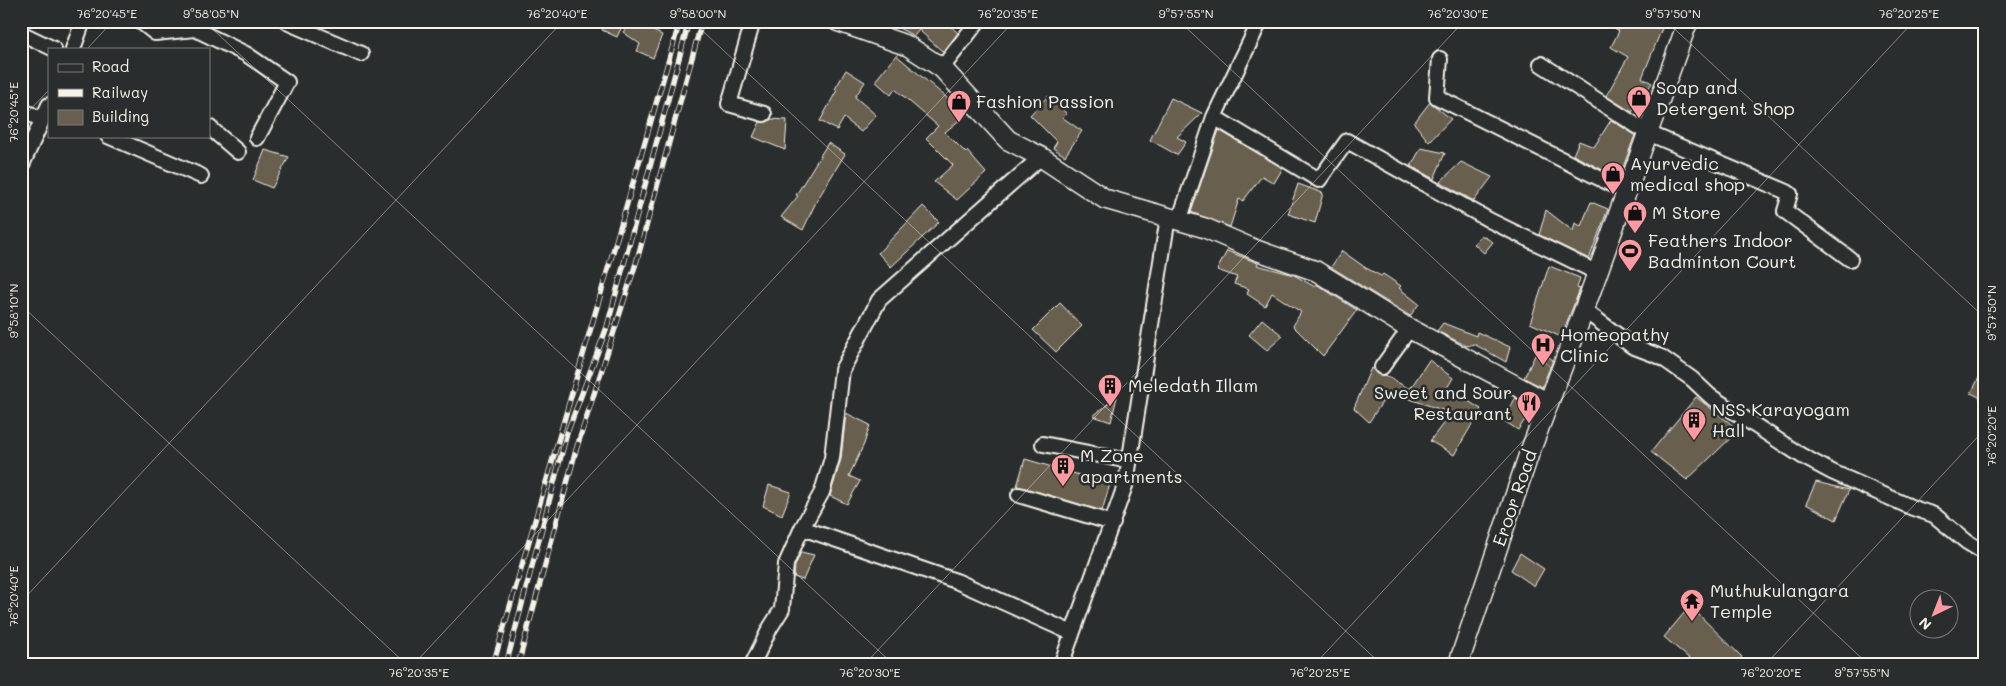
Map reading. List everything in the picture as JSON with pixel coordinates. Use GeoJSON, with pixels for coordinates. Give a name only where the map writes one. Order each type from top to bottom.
{"type":"FeatureCollection","features":[{"type":"Feature","properties":{"kind":"main road","name":"Eroor Road"},"geometry":{"type":"LineString","coordinates":[[1458,665],[1548,403],[1598,273],[1688,21]]}},
{"type":"Feature","properties":{"kind":"main road"},"geometry":{"type":"LineString","coordinates":[[839,22],[908,46],[942,68],[1008,140],[1041,157],[1105,199],[1205,228],[1256,250],[1316,271],[1410,328],[1548,403]]}},
{"type":"Feature","properties":{"kind":"street"},"geometry":{"type":"LineString","coordinates":[[73,48],[83,21]]}},
{"type":"Feature","properties":{"kind":"street"},"geometry":{"type":"LineString","coordinates":[[140,21],[155,33],[195,29],[246,54],[287,82],[258,138]]}},
{"type":"Feature","properties":{"kind":"street"},"geometry":{"type":"LineString","coordinates":[[290,21],[289,23],[361,54]]}},
{"type":"Feature","properties":{"kind":"street"},"geometry":{"type":"LineString","coordinates":[[754,21],[729,104],[764,114]]}},
{"type":"Feature","properties":{"kind":"street"},"geometry":{"type":"LineString","coordinates":[[942,68],[978,21]]}},
{"type":"Feature","properties":{"kind":"street"},"geometry":{"type":"LineString","coordinates":[[1061,665],[1126,483],[1174,219],[1214,117],[1260,21]]}},
{"type":"Feature","properties":{"kind":"street"},"geometry":{"type":"LineString","coordinates":[[21,33],[52,48]]}},
{"type":"Feature","properties":{"kind":"street"},"geometry":{"type":"LineString","coordinates":[[1440,58],[1437,97],[1627,192]]}},
{"type":"Feature","properties":{"kind":"street"},"geometry":{"type":"LineString","coordinates":[[1541,64],[1648,134],[1787,192],[1790,194],[1785,211],[1850,259]]}},
{"type":"Feature","properties":{"kind":"street"},"geometry":{"type":"LineString","coordinates":[[21,110],[46,111],[21,167]]}},
{"type":"Feature","properties":{"kind":"street"},"geometry":{"type":"LineString","coordinates":[[1214,117],[1319,180],[1347,141],[1491,221],[1598,273]]}},
{"type":"Feature","properties":{"kind":"street"},"geometry":{"type":"LineString","coordinates":[[210,128],[238,152]]}},
{"type":"Feature","properties":{"kind":"street"},"geometry":{"type":"LineString","coordinates":[[113,138],[201,176]]}},
{"type":"Feature","properties":{"kind":"street"},"geometry":{"type":"LineString","coordinates":[[753,664],[770,628],[782,609],[786,564],[802,528],[822,492],[832,458],[842,370],[879,300],[1041,157]]}},
{"type":"Feature","properties":{"kind":"street"},"geometry":{"type":"LineString","coordinates":[[1584,310],[1632,346],[1661,357],[1692,379],[1710,396],[1802,456],[1912,508],[1934,515],[1967,542],[1985,553]]}},
{"type":"Feature","properties":{"kind":"street"},"geometry":{"type":"LineString","coordinates":[[1382,367],[1410,328]]}},
{"type":"Feature","properties":{"kind":"street"},"geometry":{"type":"LineString","coordinates":[[1043,444],[1129,461]]}},
{"type":"Feature","properties":{"kind":"street"},"geometry":{"type":"LineString","coordinates":[[1019,495],[1113,523]]}},
{"type":"Feature","properties":{"kind":"street"},"geometry":{"type":"LineString","coordinates":[[802,528],[956,581],[1072,633]]}},
{"type":"Feature","properties":{"kind":"building"},"geometry":{"type":"Polygon","coordinates":[[[606,21],[617,21],[623,24],[617,37],[602,30],[606,21]]]}},
{"type":"Feature","properties":{"kind":"building"},"geometry":{"type":"Polygon","coordinates":[[[631,21],[662,35],[653,58],[637,51],[640,44],[623,32],[631,21]]]}},
{"type":"Feature","properties":{"kind":"building"},"geometry":{"type":"Polygon","coordinates":[[[885,21],[945,21],[958,33],[943,52],[919,30],[914,36],[885,21]]]}},
{"type":"Feature","properties":{"kind":"building"},"geometry":{"type":"Polygon","coordinates":[[[1604,21],[1665,21],[1642,78],[1652,83],[1632,112],[1606,96],[1628,57],[1611,47],[1619,31],[1604,21]]]}},
{"type":"Feature","properties":{"kind":"building"},"geometry":{"type":"Polygon","coordinates":[[[896,55],[953,103],[956,100],[967,114],[945,132],[966,153],[967,151],[986,173],[957,200],[934,182],[953,165],[926,138],[938,126],[895,89],[891,95],[875,81],[896,55]]]}},
{"type":"Feature","properties":{"kind":"building"},"geometry":{"type":"Polygon","coordinates":[[[846,70],[865,82],[855,97],[876,115],[861,132],[844,118],[837,130],[820,121],[846,70]]]}},
{"type":"Feature","properties":{"kind":"building"},"geometry":{"type":"Polygon","coordinates":[[[1048,96],[1067,114],[1063,118],[1082,131],[1065,156],[1053,148],[1057,142],[1030,115],[1048,96]]]}},
{"type":"Feature","properties":{"kind":"building"},"geometry":{"type":"Polygon","coordinates":[[[1171,98],[1202,113],[1177,137],[1186,142],[1177,155],[1150,140],[1171,98]]]}},
{"type":"Feature","properties":{"kind":"building"},"geometry":{"type":"Polygon","coordinates":[[[1430,102],[1451,119],[1429,142],[1414,123],[1430,102]]]}},
{"type":"Feature","properties":{"kind":"building"},"geometry":{"type":"Polygon","coordinates":[[[771,119],[787,120],[785,150],[753,137],[760,122],[767,122],[771,119]]]}},
{"type":"Feature","properties":{"kind":"building"},"geometry":{"type":"Polygon","coordinates":[[[1611,120],[1635,135],[1619,178],[1573,155],[1579,141],[1594,147],[1611,120]]]}},
{"type":"Feature","properties":{"kind":"building"},"geometry":{"type":"Polygon","coordinates":[[[1219,130],[1283,168],[1274,183],[1262,176],[1243,201],[1239,199],[1230,227],[1191,212],[1219,130]]]}},
{"type":"Feature","properties":{"kind":"building"},"geometry":{"type":"Polygon","coordinates":[[[828,143],[845,154],[816,202],[803,230],[781,217],[798,196],[796,195],[828,143]]]}},
{"type":"Feature","properties":{"kind":"building"},"geometry":{"type":"Polygon","coordinates":[[[1421,148],[1445,153],[1434,179],[1411,166],[1421,148]]]}},
{"type":"Feature","properties":{"kind":"building"},"geometry":{"type":"Polygon","coordinates":[[[265,150],[289,157],[272,188],[253,180],[265,150]]]}},
{"type":"Feature","properties":{"kind":"building"},"geometry":{"type":"Polygon","coordinates":[[[1461,162],[1492,177],[1474,201],[1440,182],[1461,162]]]}},
{"type":"Feature","properties":{"kind":"building"},"geometry":{"type":"Polygon","coordinates":[[[1298,184],[1323,193],[1315,223],[1288,214],[1298,184]]]}},
{"type":"Feature","properties":{"kind":"building"},"geometry":{"type":"Polygon","coordinates":[[[1591,202],[1608,209],[1589,259],[1539,235],[1546,210],[1573,231],[1575,223],[1581,226],[1591,202]]]}},
{"type":"Feature","properties":{"kind":"building"},"geometry":{"type":"Polygon","coordinates":[[[923,206],[939,222],[891,267],[878,253],[923,206]]]}},
{"type":"Feature","properties":{"kind":"building"},"geometry":{"type":"Polygon","coordinates":[[[1481,235],[1493,242],[1484,253],[1474,244],[1481,235]]]}},
{"type":"Feature","properties":{"kind":"building"},"geometry":{"type":"Polygon","coordinates":[[[1227,251],[1258,263],[1257,265],[1294,275],[1315,287],[1316,284],[1357,310],[1323,356],[1293,326],[1301,312],[1272,293],[1265,306],[1247,294],[1249,289],[1234,284],[1237,277],[1217,270],[1227,251]]]}},
{"type":"Feature","properties":{"kind":"building"},"geometry":{"type":"Polygon","coordinates":[[[1342,251],[1366,268],[1381,276],[1383,274],[1401,286],[1399,288],[1419,304],[1410,316],[1331,267],[1342,251]]]}},
{"type":"Feature","properties":{"kind":"building"},"geometry":{"type":"Polygon","coordinates":[[[1549,266],[1580,278],[1577,288],[1580,289],[1561,337],[1530,323],[1549,266]]]}},
{"type":"Feature","properties":{"kind":"building"},"geometry":{"type":"Polygon","coordinates":[[[1060,303],[1082,326],[1056,352],[1033,330],[1060,303]]]}},
{"type":"Feature","properties":{"kind":"building"},"geometry":{"type":"Polygon","coordinates":[[[1262,319],[1283,336],[1267,350],[1249,335],[1262,319]]]}},
{"type":"Feature","properties":{"kind":"building"},"geometry":{"type":"Polygon","coordinates":[[[1443,323],[1476,336],[1477,332],[1510,347],[1506,362],[1474,344],[1467,346],[1437,331],[1443,323]]]}},
{"type":"Feature","properties":{"kind":"building"},"geometry":{"type":"Polygon","coordinates":[[[1538,349],[1553,360],[1542,387],[1524,378],[1538,349]]]}},
{"type":"Feature","properties":{"kind":"building"},"geometry":{"type":"Polygon","coordinates":[[[1429,360],[1453,378],[1447,388],[1481,409],[1454,455],[1430,441],[1451,413],[1389,392],[1369,422],[1354,408],[1371,368],[1377,374],[1384,375],[1410,389],[1429,360]]]}},
{"type":"Feature","properties":{"kind":"building"},"geometry":{"type":"Polygon","coordinates":[[[1985,366],[1985,400],[1971,393],[1985,366]]]}},
{"type":"Feature","properties":{"kind":"building","name":"Meledath Illam"},"geometry":{"type":"Polygon","coordinates":[[[1117,397],[1111,422],[1093,416],[1117,397]]]}},
{"type":"Feature","properties":{"kind":"building","name":"NSS Karayogam Hall"},"geometry":{"type":"Polygon","coordinates":[[[1696,397],[1739,430],[1687,480],[1651,452],[1696,397]]]}},
{"type":"Feature","properties":{"kind":"building"},"geometry":{"type":"Polygon","coordinates":[[[1515,398],[1533,408],[1518,430],[1504,421],[1515,398]]]}},
{"type":"Feature","properties":{"kind":"building"},"geometry":{"type":"Polygon","coordinates":[[[846,413],[870,425],[864,444],[849,476],[860,481],[847,504],[830,496],[841,459],[846,413]]]}},
{"type":"Feature","properties":{"kind":"building","name":"M Zone apartments"},"geometry":{"type":"Polygon","coordinates":[[[1025,459],[1110,484],[1102,511],[1017,486],[1025,459]]]}},
{"type":"Feature","properties":{"kind":"building"},"geometry":{"type":"Polygon","coordinates":[[[1816,482],[1849,490],[1836,520],[1806,504],[1816,482]]]}},
{"type":"Feature","properties":{"kind":"building"},"geometry":{"type":"Polygon","coordinates":[[[769,485],[791,492],[782,515],[763,506],[769,485]]]}},
{"type":"Feature","properties":{"kind":"building"},"geometry":{"type":"Polygon","coordinates":[[[801,552],[814,555],[803,580],[794,577],[795,566],[801,552]]]}},
{"type":"Feature","properties":{"kind":"building"},"geometry":{"type":"Polygon","coordinates":[[[1520,553],[1544,569],[1534,586],[1511,570],[1520,553]]]}},
{"type":"Feature","properties":{"kind":"building","name":"Muthukulangara Temple"},"geometry":{"type":"Polygon","coordinates":[[[1690,606],[1742,657],[1735,665],[1697,665],[1664,637],[1690,606]]]}},
{"type":"Feature","properties":{"kind":"railway"},"geometry":{"type":"LineString","coordinates":[[493,665],[680,21]]}},
{"type":"Feature","properties":{"kind":"railway"},"geometry":{"type":"LineString","coordinates":[[506,665],[567,433],[607,327],[689,21]]}},
{"type":"Feature","properties":{"kind":"railway"},"geometry":{"type":"LineString","coordinates":[[518,665],[576,450],[637,260],[702,21]]}},
{"type":"Feature","properties":{"kind":"place","name":"Soap and Detergent Shop"},"geometry":{"type":"Point","coordinates":[1639,119]}},
{"type":"Feature","properties":{"kind":"place","name":"Fashion Passion"},"geometry":{"type":"Point","coordinates":[959,123]}},
{"type":"Feature","properties":{"kind":"place","name":"Ayurvedic medical shop"},"geometry":{"type":"Point","coordinates":[1613,195]}},
{"type":"Feature","properties":{"kind":"place","name":"M Store"},"geometry":{"type":"Point","coordinates":[1635,234]}},
{"type":"Feature","properties":{"kind":"place","name":"Feathers Indoor Badminton Court"},"geometry":{"type":"Point","coordinates":[1630,272]}},
{"type":"Feature","properties":{"kind":"place","name":"Homeopathy Clinic"},"geometry":{"type":"Point","coordinates":[1543,366]}},
{"type":"Feature","properties":{"kind":"place","name":"Meledath Illam"},"geometry":{"type":"Point","coordinates":[1110,407]}},
{"type":"Feature","properties":{"kind":"place","name":"Sweet and Sour Restaurant"},"geometry":{"type":"Point","coordinates":[1529,424]}},
{"type":"Feature","properties":{"kind":"place","name":"NSS Karayogam Hall"},"geometry":{"type":"Point","coordinates":[1694,441]}},
{"type":"Feature","properties":{"kind":"place","name":"M Zone apartments"},"geometry":{"type":"Point","coordinates":[1063,487]}},
{"type":"Feature","properties":{"kind":"place","name":"Muthukulangara Temple"},"geometry":{"type":"Point","coordinates":[1692,622]}}]}
